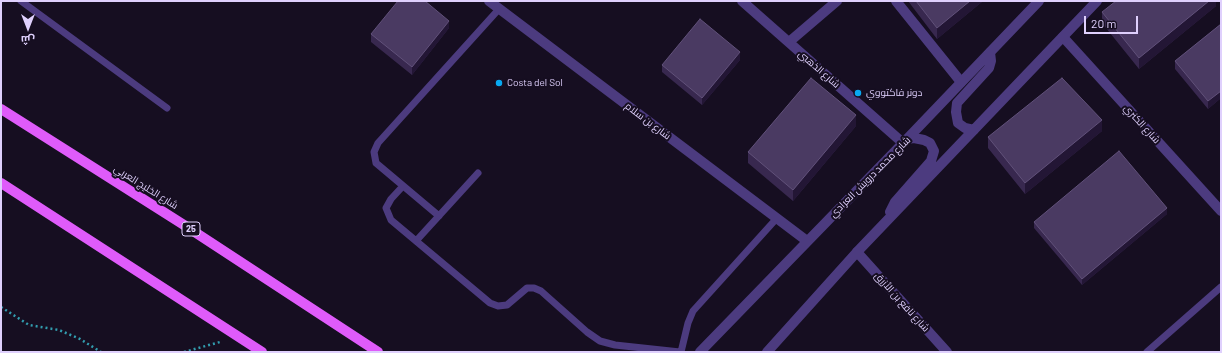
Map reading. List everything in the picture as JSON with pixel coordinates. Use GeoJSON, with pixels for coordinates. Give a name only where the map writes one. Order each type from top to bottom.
{"type":"FeatureCollection","features":[{"type":"Feature","properties":{"kind":"main road","name":"شارع الخليج العربي"},"geometry":{"type":"LineString","coordinates":[[1,110],[184,225],[378,352]]}},
{"type":"Feature","properties":{"kind":"main road"},"geometry":{"type":"LineString","coordinates":[[1,183],[262,352]]}},
{"type":"Feature","properties":{"kind":"street","name":"شارع بن سلام"},"geometry":{"type":"LineString","coordinates":[[489,1],[807,240]]}},
{"type":"Feature","properties":{"kind":"street","name":"شارع الذهبي"},"geometry":{"type":"LineString","coordinates":[[742,1],[905,141]]}},
{"type":"Feature","properties":{"kind":"street","name":"شارع الذهبي"},"geometry":{"type":"LineString","coordinates":[[789,42],[837,1]]}},
{"type":"Feature","properties":{"kind":"street"},"geometry":{"type":"LineString","coordinates":[[896,1],[961,82]]}},
{"type":"Feature","properties":{"kind":"street","name":"شارع محمد درويش العرادي"},"geometry":{"type":"LineString","coordinates":[[700,352],[1039,1]]}},
{"type":"Feature","properties":{"kind":"street"},"geometry":{"type":"LineString","coordinates":[[767,352],[857,252],[1097,1]]}},
{"type":"Feature","properties":{"kind":"street","name":"شارع الكنري"},"geometry":{"type":"LineString","coordinates":[[1063,37],[1221,211]]}},
{"type":"Feature","properties":{"kind":"street"},"geometry":{"type":"LineString","coordinates":[[974,130],[965,128],[958,123],[956,107],[989,68],[991,61],[990,52]]}},
{"type":"Feature","properties":{"kind":"street"},"geometry":{"type":"LineString","coordinates":[[881,228],[895,202],[931,161],[934,151],[930,143],[924,140],[914,138],[905,141]]}},
{"type":"Feature","properties":{"kind":"street","name":"شارع نافع بن الأزرق"},"geometry":{"type":"LineString","coordinates":[[857,252],[942,350]]}},
{"type":"Feature","properties":{"kind":"lane"},"geometry":{"type":"LineString","coordinates":[[22,1],[167,108]]}},
{"type":"Feature","properties":{"kind":"lane"},"geometry":{"type":"LineString","coordinates":[[439,216],[376,163],[374,152],[378,143],[499,9]]}},
{"type":"Feature","properties":{"kind":"lane"},"geometry":{"type":"LineString","coordinates":[[416,241],[478,173]]}},
{"type":"Feature","properties":{"kind":"lane"},"geometry":{"type":"LineString","coordinates":[[403,186],[391,199],[386,208],[390,220],[490,303],[498,306],[507,305],[527,288],[534,288],[542,291],[587,332],[600,341],[615,345],[681,352],[686,329],[694,311],[777,218]]}},
{"type":"Feature","properties":{"kind":"lane"},"geometry":{"type":"LineString","coordinates":[[1147,352],[1221,287]]}},
{"type":"Feature","properties":{"kind":"path"},"geometry":{"type":"LineString","coordinates":[[1,307],[29,326],[59,330],[80,339],[101,352]]}},
{"type":"Feature","properties":{"kind":"path"},"geometry":{"type":"LineString","coordinates":[[184,352],[239,337]]}},
{"type":"Feature","properties":{"kind":"building"},"geometry":{"type":"Polygon","coordinates":[[[398,1],[425,1],[449,21],[412,67],[371,34],[398,1]]]}},
{"type":"Feature","properties":{"kind":"building"},"geometry":{"type":"Polygon","coordinates":[[[916,1],[970,1],[937,28],[916,1]]]}},
{"type":"Feature","properties":{"kind":"building"},"geometry":{"type":"Polygon","coordinates":[[[1116,1],[1209,1],[1139,58],[1102,12],[1116,1]]]}},
{"type":"Feature","properties":{"kind":"building"},"geometry":{"type":"Polygon","coordinates":[[[700,19],[740,52],[702,98],[662,65],[700,19]]]}},
{"type":"Feature","properties":{"kind":"building"},"geometry":{"type":"Polygon","coordinates":[[[1221,24],[1221,91],[1208,101],[1175,61],[1221,24]]]}},
{"type":"Feature","properties":{"kind":"building"},"geometry":{"type":"Polygon","coordinates":[[[811,78],[856,115],[793,190],[748,152],[811,78]]]}},
{"type":"Feature","properties":{"kind":"building"},"geometry":{"type":"Polygon","coordinates":[[[1062,78],[1102,120],[1025,183],[988,137],[1062,78]]]}},
{"type":"Feature","properties":{"kind":"building"},"geometry":{"type":"Polygon","coordinates":[[[1119,151],[1167,208],[1082,279],[1034,222],[1119,151]]]}},
{"type":"Feature","properties":{"kind":"place","name":"Costa del Sol"},"geometry":{"type":"Point","coordinates":[499,83]}},
{"type":"Feature","properties":{"kind":"place","name":"دونر فاكتووي"},"geometry":{"type":"Point","coordinates":[858,93]}}]}
